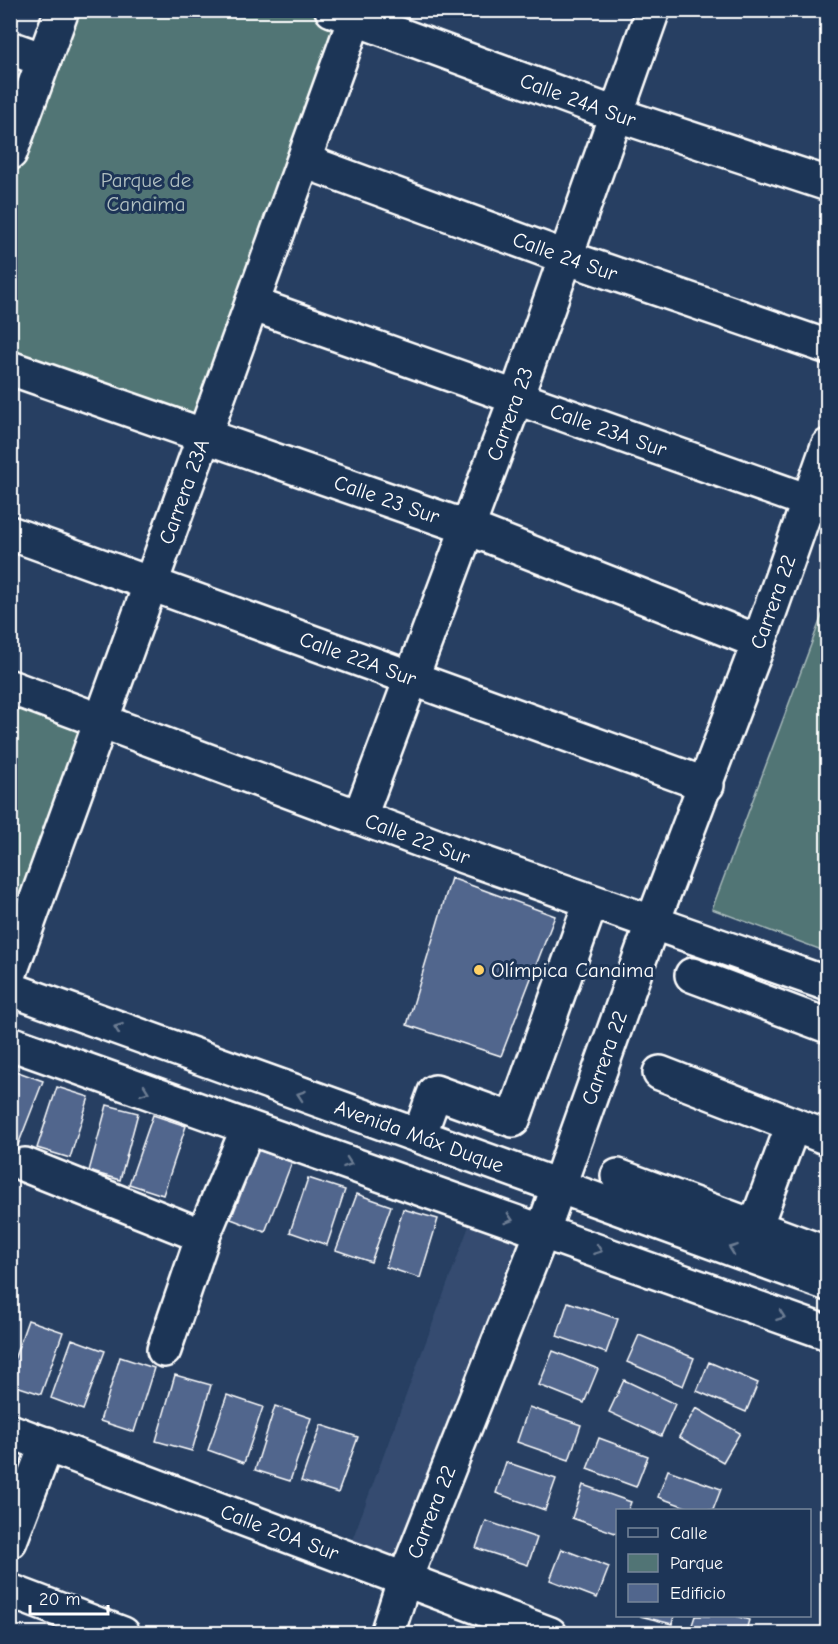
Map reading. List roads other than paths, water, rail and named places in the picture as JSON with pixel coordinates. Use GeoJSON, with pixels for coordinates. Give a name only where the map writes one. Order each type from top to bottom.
{"type":"FeatureCollection","features":[{"type":"Feature","properties":{"kind":"street"},"geometry":{"type":"LineString","coordinates":[[10,153],[62,10]]}},
{"type":"Feature","properties":{"kind":"street","name":"Carrera 23"},"geometry":{"type":"LineString","coordinates":[[360,816],[516,398],[653,10]]}},
{"type":"Feature","properties":{"kind":"street","name":"Calle 24A Sur"},"geometry":{"type":"LineString","coordinates":[[348,13],[615,114],[828,184]]}},
{"type":"Feature","properties":{"kind":"street","name":"Carrera 23A"},"geometry":{"type":"LineString","coordinates":[[10,973],[304,161],[348,13]]}},
{"type":"Feature","properties":{"kind":"street"},"geometry":{"type":"LineString","coordinates":[[10,48],[44,60]]}},
{"type":"Feature","properties":{"kind":"street","name":"Calle 24 Sur"},"geometry":{"type":"LineString","coordinates":[[304,161],[565,257],[828,347]]}},
{"type":"Feature","properties":{"kind":"street","name":"Calle 23A Sur"},"geometry":{"type":"LineString","coordinates":[[252,304],[818,505]]}},
{"type":"Feature","properties":{"kind":"street","name":"Calle 23 Sur"},"geometry":{"type":"LineString","coordinates":[[10,368],[206,434],[466,527],[759,642]]}},
{"type":"Feature","properties":{"kind":"street","name":"Carrera 22"},"geometry":{"type":"LineString","coordinates":[[387,1634],[404,1581],[543,1230],[652,924],[707,785],[759,642],[818,505],[828,446]]}},
{"type":"Feature","properties":{"kind":"street","name":"Calle 22A Sur"},"geometry":{"type":"LineString","coordinates":[[10,533],[707,785]]}},
{"type":"Feature","properties":{"kind":"street","name":"Calle 22 Sur"},"geometry":{"type":"LineString","coordinates":[[10,687],[591,902],[828,984]]}},
{"type":"Feature","properties":{"kind":"street"},"geometry":{"type":"LineString","coordinates":[[419,1136],[435,1092],[513,1120],[591,902]]}},
{"type":"Feature","properties":{"kind":"street"},"geometry":{"type":"LineString","coordinates":[[692,975],[828,1026]]}},
{"type":"Feature","properties":{"kind":"street","name":"Avenida Máx Duque"},"geometry":{"type":"LineString","coordinates":[[10,989],[559,1185],[828,1284]]}},
{"type":"Feature","properties":{"kind":"street"},"geometry":{"type":"LineString","coordinates":[[10,1043],[543,1230],[828,1333]]}},
{"type":"Feature","properties":{"kind":"street"},"geometry":{"type":"LineString","coordinates":[[660,1073],[828,1138]]}},
{"type":"Feature","properties":{"kind":"street"},"geometry":{"type":"LineString","coordinates":[[755,1227],[793,1125]]}},
{"type":"Feature","properties":{"kind":"street"},"geometry":{"type":"LineString","coordinates":[[164,1350],[203,1236],[248,1128]]}},
{"type":"Feature","properties":{"kind":"street"},"geometry":{"type":"LineString","coordinates":[[25,1165],[203,1236]]}},
{"type":"Feature","properties":{"kind":"street"},"geometry":{"type":"LineString","coordinates":[[618,1176],[828,1254]]}},
{"type":"Feature","properties":{"kind":"street","name":"Calle 20A Sur"},"geometry":{"type":"LineString","coordinates":[[10,1431],[549,1634]]}},
{"type":"Feature","properties":{"kind":"street"},"geometry":{"type":"LineString","coordinates":[[10,1540],[47,1444]]}},
{"type":"Feature","properties":{"kind":"street"},"geometry":{"type":"LineString","coordinates":[[10,1591],[123,1634]]}},
{"type":"Feature","properties":{"kind":"place","name":"Olímpica Canaima"},"geometry":{"type":"Point","coordinates":[479,970]}},
{"type":"Feature","properties":{"kind":"park label","name":"Parque de Canaima"},"geometry":{"type":"Point","coordinates":[146,192]}}]}
